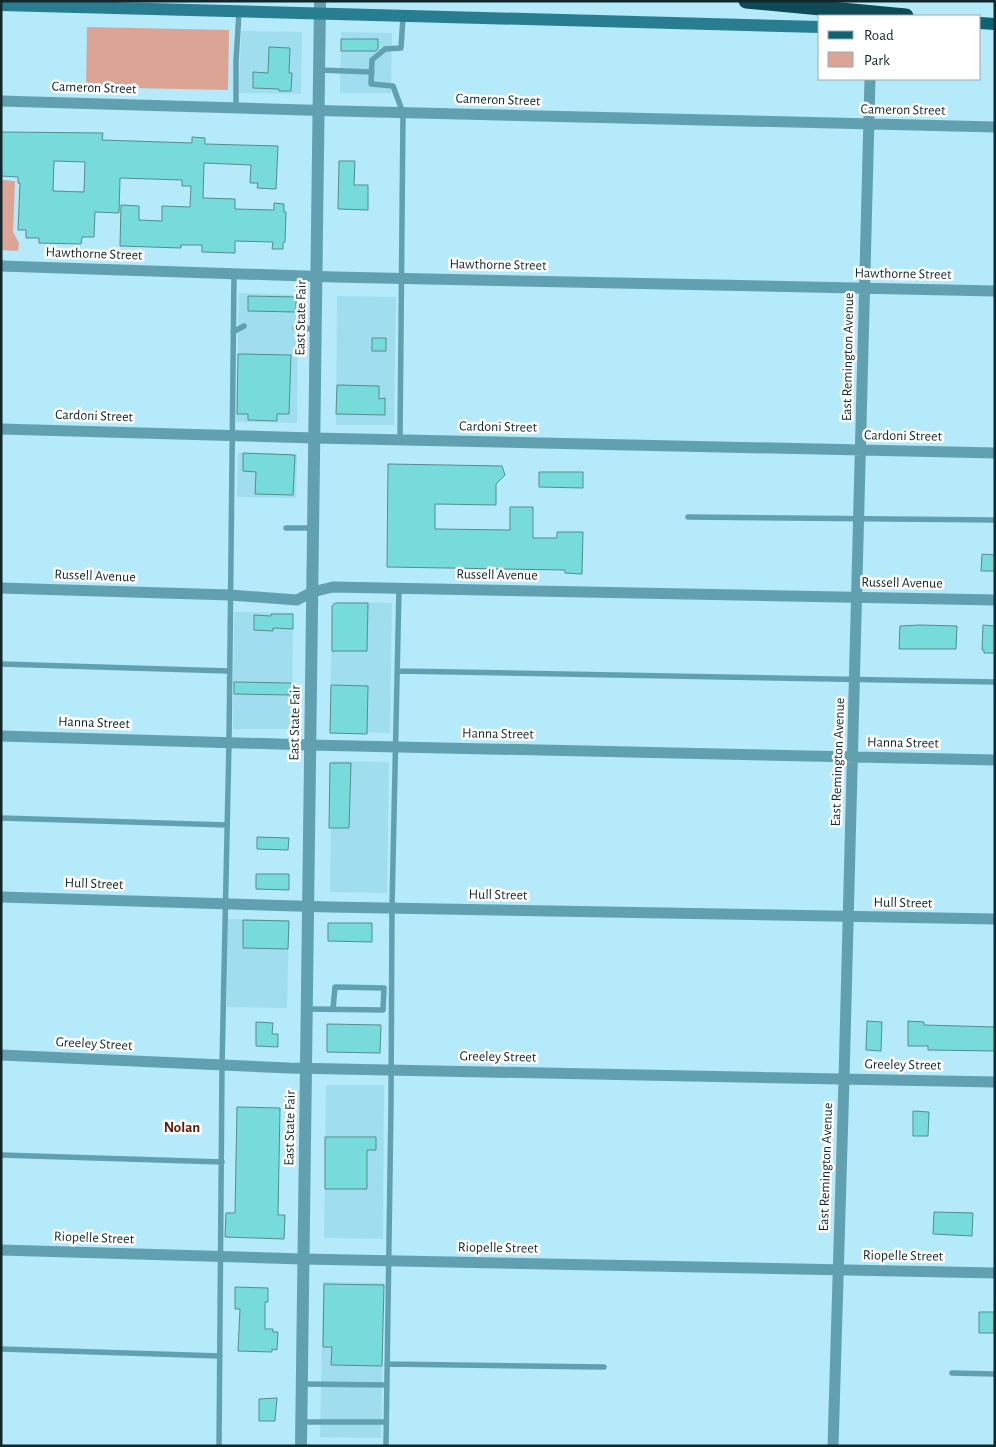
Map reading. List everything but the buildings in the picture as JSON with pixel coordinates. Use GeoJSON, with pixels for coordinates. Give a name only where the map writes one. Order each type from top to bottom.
{"type":"FeatureCollection","features":[{"type":"Feature","properties":{"kind":"highway"},"geometry":{"type":"LineString","coordinates":[[746,1],[895,15]]}},
{"type":"Feature","properties":{"kind":"main road"},"geometry":{"type":"LineString","coordinates":[[1,5],[818,28]]}},
{"type":"Feature","properties":{"kind":"main road"},"geometry":{"type":"LineString","coordinates":[[981,23],[995,24]]}},
{"type":"Feature","properties":{"kind":"street","name":"East State Fair"},"geometry":{"type":"LineString","coordinates":[[301,1446],[320,1]]}},
{"type":"Feature","properties":{"kind":"street","name":"East Remington Avenue"},"geometry":{"type":"LineString","coordinates":[[833,1446],[858,597],[870,80]]}},
{"type":"Feature","properties":{"kind":"street","name":"Cameron Street"},"geometry":{"type":"LineString","coordinates":[[1,101],[995,127]]}},
{"type":"Feature","properties":{"kind":"street","name":"Hawthorne Street"},"geometry":{"type":"LineString","coordinates":[[1,266],[234,274],[995,291]]}},
{"type":"Feature","properties":{"kind":"street","name":"Cardoni Street"},"geometry":{"type":"LineString","coordinates":[[1,428],[231,436],[995,453]]}},
{"type":"Feature","properties":{"kind":"street","name":"Russell Avenue"},"geometry":{"type":"LineString","coordinates":[[1,588],[230,595],[298,600],[312,592],[333,587],[995,600]]}},
{"type":"Feature","properties":{"kind":"street","name":"Hanna Street"},"geometry":{"type":"LineString","coordinates":[[1,736],[310,745],[995,760]]}},
{"type":"Feature","properties":{"kind":"street","name":"Hull Street"},"geometry":{"type":"LineString","coordinates":[[1,896],[309,906],[848,918],[995,919]]}},
{"type":"Feature","properties":{"kind":"street","name":"Greeley Street"},"geometry":{"type":"LineString","coordinates":[[1,1054],[222,1066],[995,1082]]}},
{"type":"Feature","properties":{"kind":"street","name":"Riopelle Street"},"geometry":{"type":"LineString","coordinates":[[1,1250],[388,1261],[995,1273]]}},
{"type":"Feature","properties":{"kind":"lane"},"geometry":{"type":"LineString","coordinates":[[236,108],[239,12]]}},
{"type":"Feature","properties":{"kind":"lane"},"geometry":{"type":"LineString","coordinates":[[400,440],[403,113],[393,86],[371,84],[372,60],[385,49],[401,48],[403,17]]}},
{"type":"Feature","properties":{"kind":"lane"},"geometry":{"type":"LineString","coordinates":[[319,70],[372,72]]}},
{"type":"Feature","properties":{"kind":"lane"},"geometry":{"type":"LineString","coordinates":[[219,1446],[222,1066],[229,742],[234,274]]}},
{"type":"Feature","properties":{"kind":"lane"},"geometry":{"type":"LineString","coordinates":[[233,332],[244,326]]}},
{"type":"Feature","properties":{"kind":"lane"},"geometry":{"type":"LineString","coordinates":[[295,328],[316,329]]}},
{"type":"Feature","properties":{"kind":"lane"},"geometry":{"type":"LineString","coordinates":[[688,516],[995,520]]}},
{"type":"Feature","properties":{"kind":"lane"},"geometry":{"type":"LineString","coordinates":[[286,528],[313,528]]}},
{"type":"Feature","properties":{"kind":"lane"},"geometry":{"type":"LineString","coordinates":[[386,1446],[392,907],[400,588]]}},
{"type":"Feature","properties":{"kind":"lane"},"geometry":{"type":"LineString","coordinates":[[1,664],[229,671]]}},
{"type":"Feature","properties":{"kind":"lane"},"geometry":{"type":"LineString","coordinates":[[398,671],[995,682]]}},
{"type":"Feature","properties":{"kind":"lane"},"geometry":{"type":"LineString","coordinates":[[1,818],[227,825]]}},
{"type":"Feature","properties":{"kind":"lane"},"geometry":{"type":"LineString","coordinates":[[307,1009],[383,1010],[384,988],[334,987],[333,1009]]}},
{"type":"Feature","properties":{"kind":"lane"},"geometry":{"type":"LineString","coordinates":[[1,1155],[222,1162]]}},
{"type":"Feature","properties":{"kind":"lane"},"geometry":{"type":"LineString","coordinates":[[1,1349],[220,1356]]}},
{"type":"Feature","properties":{"kind":"lane"},"geometry":{"type":"LineString","coordinates":[[387,1364],[604,1367]]}},
{"type":"Feature","properties":{"kind":"lane"},"geometry":{"type":"LineString","coordinates":[[952,1374],[995,1374]]}},
{"type":"Feature","properties":{"kind":"lane"},"geometry":{"type":"LineString","coordinates":[[302,1384],[387,1385]]}},
{"type":"Feature","properties":{"kind":"lane"},"geometry":{"type":"LineString","coordinates":[[301,1422],[386,1422]]}},
{"type":"Feature","properties":{"kind":"shaded area"},"geometry":{"type":"Polygon","coordinates":[[[241,31],[302,32],[301,94],[239,93],[241,31]]]}},
{"type":"Feature","properties":{"kind":"shaded area"},"geometry":{"type":"Polygon","coordinates":[[[341,32],[392,33],[391,93],[340,93],[341,32]]]}},
{"type":"Feature","properties":{"kind":"shaded area"},"geometry":{"type":"Polygon","coordinates":[[[239,293],[298,295],[297,423],[236,422],[239,293]]]}},
{"type":"Feature","properties":{"kind":"shaded area"},"geometry":{"type":"Polygon","coordinates":[[[337,296],[396,297],[394,425],[336,425],[337,296]]]}},
{"type":"Feature","properties":{"kind":"shaded area"},"geometry":{"type":"Polygon","coordinates":[[[238,453],[297,454],[296,498],[237,497],[238,453]]]}},
{"type":"Feature","properties":{"kind":"shaded area"},"geometry":{"type":"Polygon","coordinates":[[[332,602],[392,603],[390,733],[330,732],[332,602]]]}},
{"type":"Feature","properties":{"kind":"shaded area"},"geometry":{"type":"Polygon","coordinates":[[[234,612],[293,613],[292,729],[233,729],[234,612]]]}},
{"type":"Feature","properties":{"kind":"shaded area"},"geometry":{"type":"Polygon","coordinates":[[[332,761],[389,762],[387,893],[330,892],[332,761]]]}},
{"type":"Feature","properties":{"kind":"shaded area"},"geometry":{"type":"Polygon","coordinates":[[[228,919],[289,920],[287,1008],[227,1007],[228,919]]]}},
{"type":"Feature","properties":{"kind":"shaded area"},"geometry":{"type":"Polygon","coordinates":[[[326,1085],[384,1085],[383,1239],[324,1238],[326,1085]]]}},
{"type":"Feature","properties":{"kind":"shaded area"},"geometry":{"type":"Polygon","coordinates":[[[323,1282],[384,1283],[381,1438],[320,1437],[323,1282]]]}},
{"type":"Feature","properties":{"kind":"green space"},"geometry":{"type":"Polygon","coordinates":[[[87,27],[229,30],[228,90],[86,87],[87,27]]]}},
{"type":"Feature","properties":{"kind":"green space"},"geometry":{"type":"Polygon","coordinates":[[[1,180],[15,181],[13,232],[19,243],[18,251],[1,250],[1,180]]]}},
{"type":"Feature","properties":{"kind":"district","name":"Nolan"},"geometry":{"type":"Point","coordinates":[182,1127]}}]}
